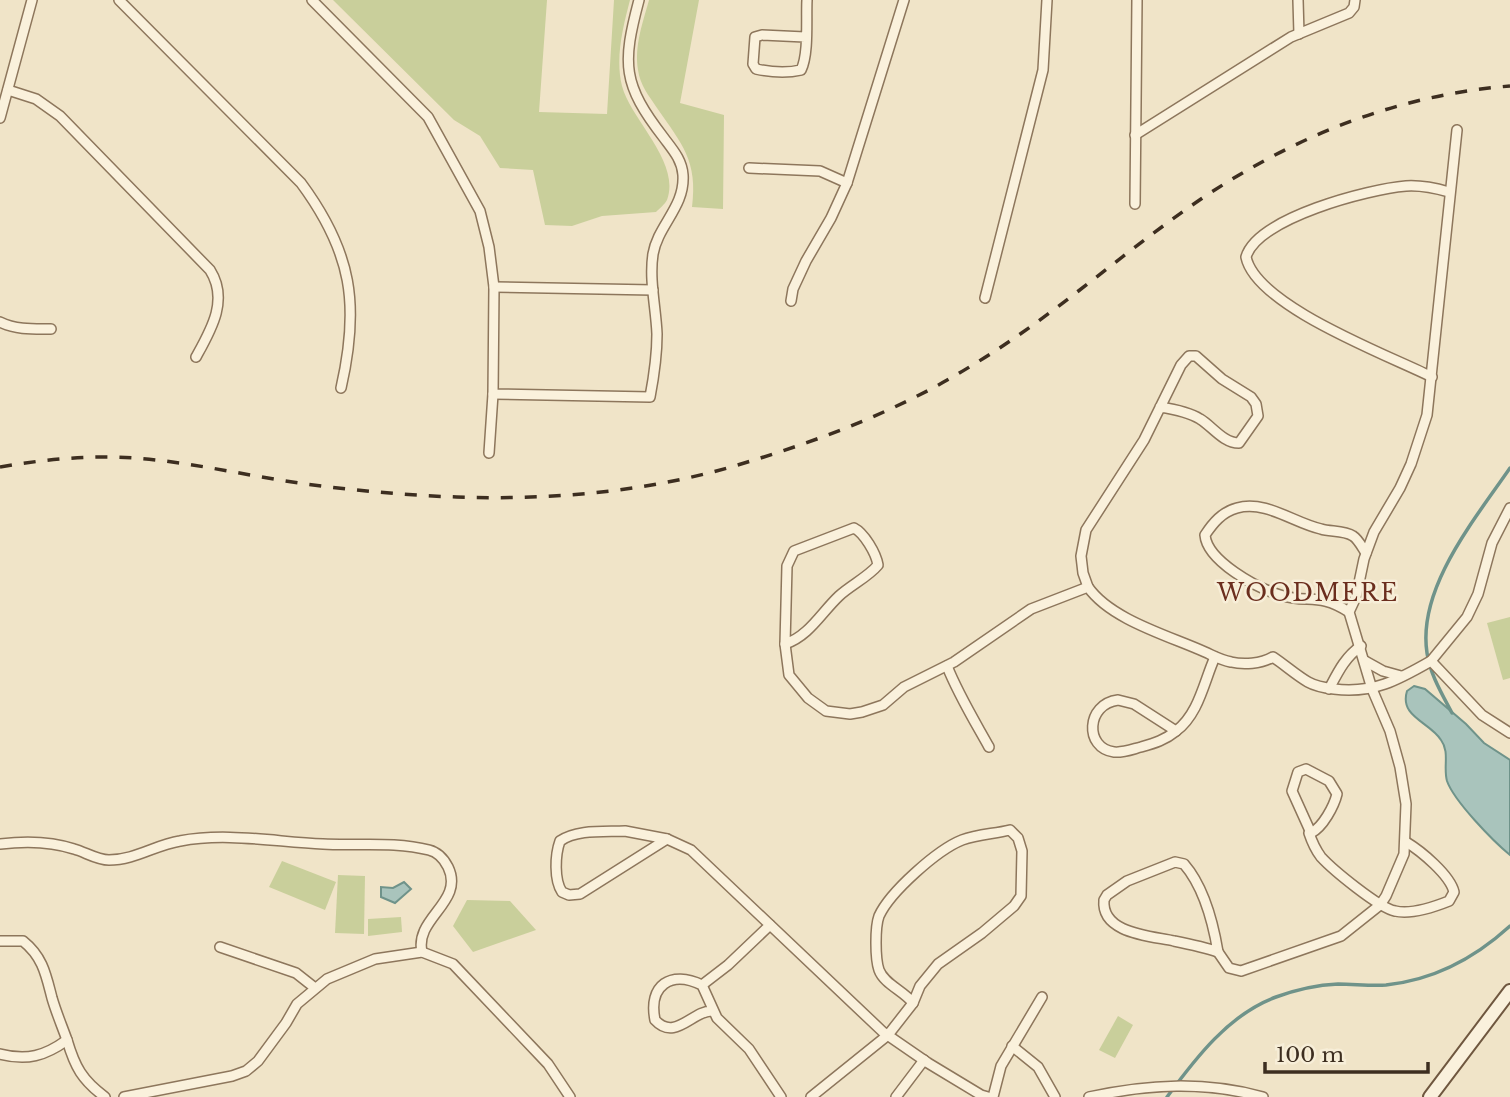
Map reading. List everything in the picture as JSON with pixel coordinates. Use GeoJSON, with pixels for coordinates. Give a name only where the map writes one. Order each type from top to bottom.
{"type":"FeatureCollection","features":[{"type":"Feature","properties":{"kind":"street"},"geometry":{"type":"LineString","coordinates":[[0,118],[32,0]]}},
{"type":"Feature","properties":{"kind":"street"},"geometry":{"type":"LineString","coordinates":[[119,0],[301,183],[320,210],[338,249],[350,299],[349,351],[341,388]]}},
{"type":"Feature","properties":{"kind":"street"},"geometry":{"type":"LineString","coordinates":[[312,0],[419,106],[436,129],[480,211],[489,247],[494,287],[493,394],[489,453]]}},
{"type":"Feature","properties":{"kind":"street"},"geometry":{"type":"LineString","coordinates":[[493,394],[650,397],[657,334],[653,253],[680,201],[684,177],[678,156],[651,120],[629,79],[630,33],[639,0]]}},
{"type":"Feature","properties":{"kind":"street"},"geometry":{"type":"LineString","coordinates":[[805,37],[755,37],[753,64],[756,69],[763,70],[801,70],[804,64],[807,0]]}},
{"type":"Feature","properties":{"kind":"street"},"geometry":{"type":"LineString","coordinates":[[791,301],[793,289],[806,261],[831,218],[847,183],[904,0]]}},
{"type":"Feature","properties":{"kind":"street"},"geometry":{"type":"LineString","coordinates":[[985,298],[1043,71],[1047,0]]}},
{"type":"Feature","properties":{"kind":"street"},"geometry":{"type":"LineString","coordinates":[[1135,204],[1137,0]]}},
{"type":"Feature","properties":{"kind":"street"},"geometry":{"type":"LineString","coordinates":[[1298,0],[1299,34]]}},
{"type":"Feature","properties":{"kind":"street"},"geometry":{"type":"LineString","coordinates":[[1135,135],[1299,34],[1349,13],[1355,0]]}},
{"type":"Feature","properties":{"kind":"street"},"geometry":{"type":"LineString","coordinates":[[8,90],[36,99],[60,116],[210,270],[217,286],[218,311],[196,357]]}},
{"type":"Feature","properties":{"kind":"street"},"geometry":{"type":"LineString","coordinates":[[1349,612],[1356,597],[1366,553],[1374,532],[1411,464],[1427,415],[1457,130]]}},
{"type":"Feature","properties":{"kind":"street"},"geometry":{"type":"LineString","coordinates":[[749,168],[820,171],[847,183]]}},
{"type":"Feature","properties":{"kind":"street"},"geometry":{"type":"LineString","coordinates":[[1432,377],[1296,310],[1261,282],[1246,257],[1250,246],[1281,224],[1354,195],[1408,186],[1432,187],[1449,192]]}},
{"type":"Feature","properties":{"kind":"street"},"geometry":{"type":"LineString","coordinates":[[494,287],[653,290]]}},
{"type":"Feature","properties":{"kind":"street"},"geometry":{"type":"LineString","coordinates":[[0,323],[22,328],[51,329]]}},
{"type":"Feature","properties":{"kind":"street"},"geometry":{"type":"LineString","coordinates":[[1160,407],[1197,417],[1226,439],[1239,443],[1258,416],[1256,404],[1251,397],[1222,379],[1196,356],[1189,356],[1181,365],[1134,457],[1086,530],[1081,556],[1083,573],[1088,587],[1101,601],[1127,618],[1233,663],[1259,662],[1273,657],[1309,683],[1355,692],[1373,689],[1431,661],[1467,617],[1478,594],[1492,543],[1510,508]]}},
{"type":"Feature","properties":{"kind":"street"},"geometry":{"type":"LineString","coordinates":[[1218,951],[1130,932],[1110,919],[1104,910],[1104,900],[1127,881],[1175,862],[1184,864],[1195,880],[1209,912],[1218,951],[1229,968],[1241,971],[1248,969],[1340,936],[1380,905],[1404,854],[1405,804],[1400,767],[1390,731],[1373,689],[1349,612],[1329,600],[1292,597],[1270,591],[1212,555],[1205,536],[1213,523],[1224,513],[1237,508],[1257,507],[1320,529],[1348,533],[1354,536],[1366,553]]}},
{"type":"Feature","properties":{"kind":"street"},"geometry":{"type":"LineString","coordinates":[[785,644],[808,631],[838,597],[878,565],[877,558],[857,528],[794,551],[787,566],[785,644],[792,679],[817,707],[836,713],[862,712],[883,705],[904,687],[947,666],[1031,608],[1088,587]]}},
{"type":"Feature","properties":{"kind":"street"},"geometry":{"type":"LineString","coordinates":[[1329,689],[1342,664],[1361,646]]}},
{"type":"Feature","properties":{"kind":"street"},"geometry":{"type":"LineString","coordinates":[[1176,731],[1134,704],[1118,700],[1104,703],[1096,712],[1092,726],[1095,736],[1105,748],[1118,752],[1161,741],[1176,731],[1182,727],[1202,695],[1215,657]]}},
{"type":"Feature","properties":{"kind":"street"},"geometry":{"type":"LineString","coordinates":[[1365,661],[1373,667],[1403,676]]}},
{"type":"Feature","properties":{"kind":"street"},"geometry":{"type":"LineString","coordinates":[[1431,661],[1482,715],[1510,733]]}},
{"type":"Feature","properties":{"kind":"street"},"geometry":{"type":"LineString","coordinates":[[947,666],[955,687],[970,709],[989,747]]}},
{"type":"Feature","properties":{"kind":"street"},"geometry":{"type":"LineString","coordinates":[[1309,833],[1316,830],[1335,802],[1337,793],[1329,782],[1306,769],[1298,772],[1292,791],[1314,846],[1329,865],[1380,905],[1395,911],[1414,911],[1442,904],[1452,898],[1452,885],[1434,865],[1406,842]]}},
{"type":"Feature","properties":{"kind":"street"},"geometry":{"type":"LineString","coordinates":[[811,1097],[888,1035],[913,1003],[920,986],[938,964],[982,933],[1021,897],[1022,850],[1018,838],[1010,830],[977,836],[947,848],[900,888],[880,913],[876,943],[879,970],[913,1003]]}},
{"type":"Feature","properties":{"kind":"street"},"geometry":{"type":"LineString","coordinates":[[667,839],[580,894],[569,895],[558,887],[557,849],[560,841],[565,838],[585,833],[625,831],[667,839],[691,850],[888,1035],[981,1095],[991,1097],[1000,1066],[1042,996]]}},
{"type":"Feature","properties":{"kind":"street"},"geometry":{"type":"LineString","coordinates":[[0,844],[26,841],[71,848],[105,860],[130,858],[178,841],[215,837],[325,845],[393,846],[432,851],[447,865],[452,884],[445,902],[422,933],[422,952]]}},
{"type":"Feature","properties":{"kind":"street"},"geometry":{"type":"LineString","coordinates":[[702,985],[728,965],[770,925]]}},
{"type":"Feature","properties":{"kind":"street"},"geometry":{"type":"LineString","coordinates":[[0,941],[23,941],[37,953],[46,972],[55,1008],[80,1074],[105,1097]]}},
{"type":"Feature","properties":{"kind":"street"},"geometry":{"type":"LineString","coordinates":[[220,947],[296,974],[315,988]]}},
{"type":"Feature","properties":{"kind":"street"},"geometry":{"type":"LineString","coordinates":[[124,1097],[246,1071],[272,1044],[297,1004],[338,972],[363,963],[422,952],[453,964],[548,1064],[570,1097]]}},
{"type":"Feature","properties":{"kind":"street"},"geometry":{"type":"LineString","coordinates":[[702,985],[682,980],[663,984],[654,996],[655,1020],[659,1024],[673,1027],[691,1021],[703,1012],[712,1012]]}},
{"type":"Feature","properties":{"kind":"street"},"geometry":{"type":"LineString","coordinates":[[702,985],[712,1012],[748,1049],[781,1097]]}},
{"type":"Feature","properties":{"kind":"street"},"geometry":{"type":"LineString","coordinates":[[1430,1097],[1510,991]]}},
{"type":"Feature","properties":{"kind":"street"},"geometry":{"type":"LineString","coordinates":[[0,1054],[38,1057],[50,1053],[67,1040]]}},
{"type":"Feature","properties":{"kind":"street"},"geometry":{"type":"LineString","coordinates":[[1012,1046],[1038,1067],[1055,1097]]}},
{"type":"Feature","properties":{"kind":"street"},"geometry":{"type":"LineString","coordinates":[[896,1097],[923,1060]]}},
{"type":"Feature","properties":{"kind":"street"},"geometry":{"type":"LineString","coordinates":[[1089,1097],[1184,1084],[1227,1088],[1263,1097]]}},
{"type":"Feature","properties":{"kind":"green space"},"geometry":{"type":"Polygon","coordinates":[[[333,0],[547,0],[539,112],[607,114],[614,0],[630,0],[621,43],[620,75],[627,99],[667,171],[669,186],[666,202],[656,212],[602,216],[572,226],[545,225],[533,170],[500,168],[480,136],[454,120],[333,0]]]}},
{"type":"Feature","properties":{"kind":"green space"},"geometry":{"type":"Polygon","coordinates":[[[649,0],[699,0],[680,103],[724,115],[723,209],[692,207],[693,177],[686,154],[641,81],[637,52],[649,0]]]}},
{"type":"Feature","properties":{"kind":"green space"},"geometry":{"type":"Polygon","coordinates":[[[1510,617],[1510,678],[1503,680],[1487,623],[1510,617]]]}},
{"type":"Feature","properties":{"kind":"green space"},"geometry":{"type":"Polygon","coordinates":[[[282,861],[336,882],[325,910],[269,887],[282,861]]]}},
{"type":"Feature","properties":{"kind":"green space"},"geometry":{"type":"Polygon","coordinates":[[[338,875],[365,876],[364,934],[335,933],[338,875]]]}},
{"type":"Feature","properties":{"kind":"green space"},"geometry":{"type":"Polygon","coordinates":[[[467,900],[510,901],[536,930],[473,952],[453,926],[467,900]]]}},
{"type":"Feature","properties":{"kind":"green space"},"geometry":{"type":"Polygon","coordinates":[[[401,917],[402,932],[368,936],[368,919],[401,917]]]}},
{"type":"Feature","properties":{"kind":"green space"},"geometry":{"type":"Polygon","coordinates":[[[1118,1016],[1133,1025],[1115,1058],[1099,1050],[1118,1016]]]}},
{"type":"Feature","properties":{"kind":"water"},"geometry":{"type":"Polygon","coordinates":[[[1414,686],[1425,689],[1484,743],[1510,760],[1510,855],[1475,820],[1451,789],[1446,776],[1444,745],[1407,707],[1407,691],[1414,686]]]}},
{"type":"Feature","properties":{"kind":"water"},"geometry":{"type":"Polygon","coordinates":[[[404,882],[411,889],[395,903],[381,897],[381,887],[393,888],[404,882]]]}},
{"type":"Feature","properties":{"kind":"waterway"},"geometry":{"type":"LineString","coordinates":[[1452,713],[1440,691],[1427,653],[1426,628],[1431,604],[1452,555],[1510,468]]}},
{"type":"Feature","properties":{"kind":"waterway"},"geometry":{"type":"LineString","coordinates":[[1167,1097],[1214,1039],[1243,1014],[1259,1005],[1283,994],[1314,987],[1338,984],[1386,985],[1437,973],[1483,948],[1510,926]]}},
{"type":"Feature","properties":{"kind":"railway"},"geometry":{"type":"LineString","coordinates":[[0,467],[65,459],[130,458],[181,463],[306,484],[415,495],[469,497],[579,494],[687,478],[801,445],[888,410],[944,382],[1031,327],[1201,199],[1237,176],[1310,138],[1387,109],[1468,91],[1510,86]]}},
{"type":"Feature","properties":{"kind":"district","name":"WOODMERE"},"geometry":{"type":"Point","coordinates":[1308,593]}}]}
